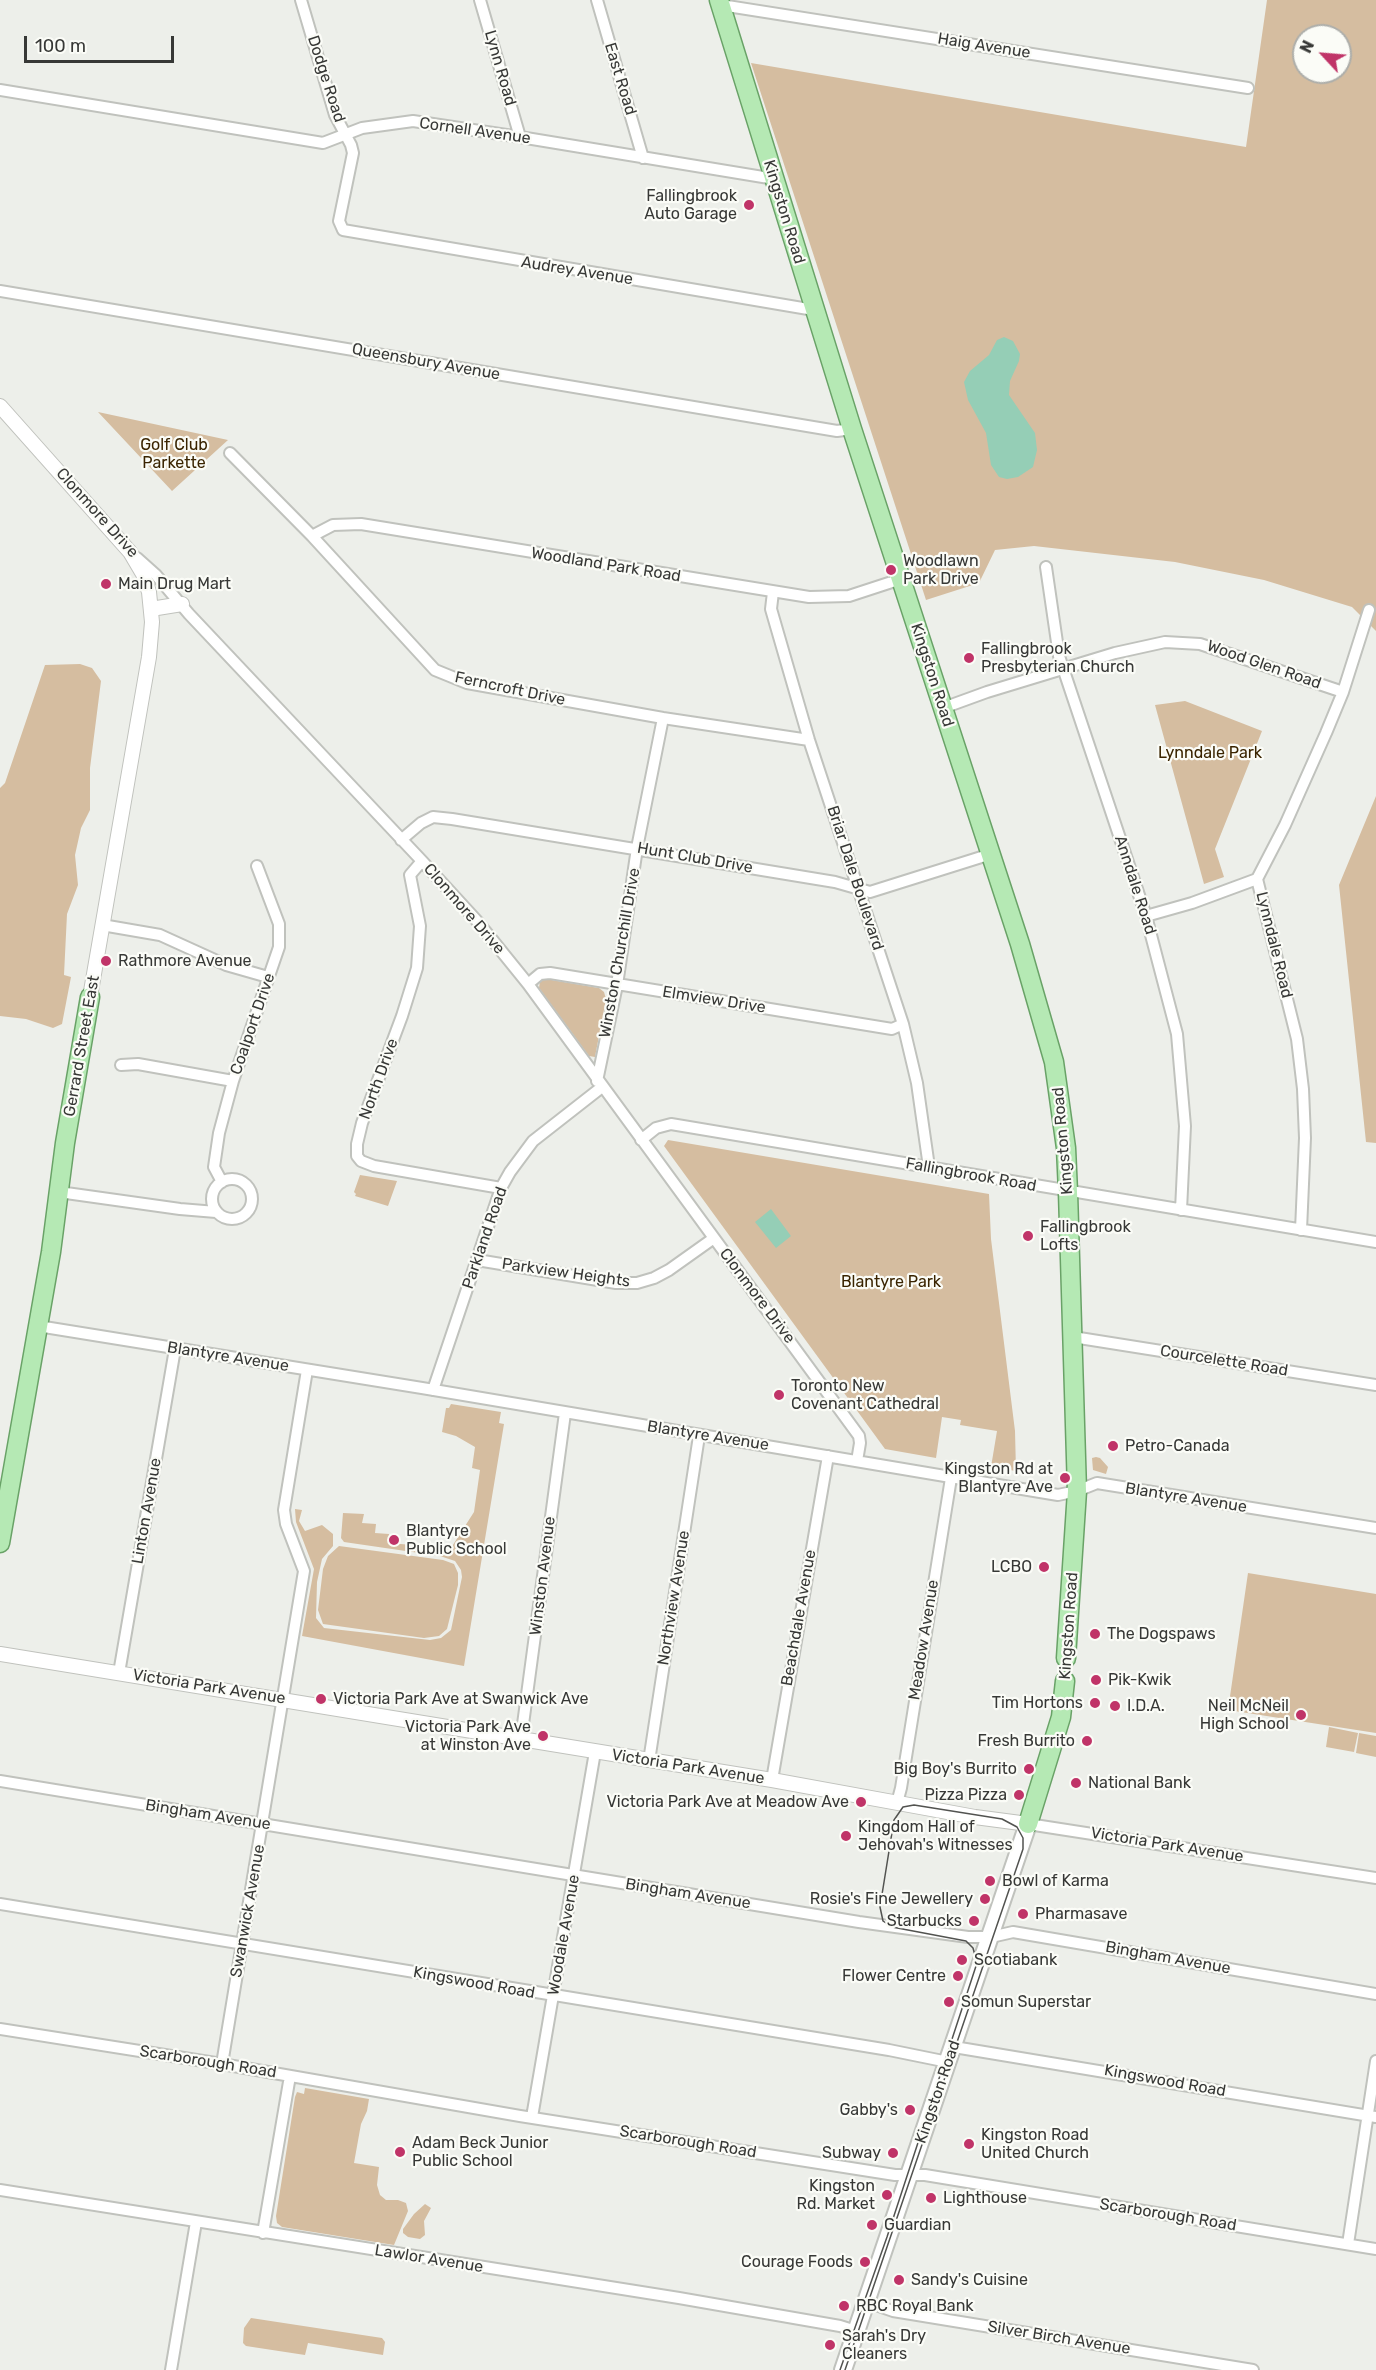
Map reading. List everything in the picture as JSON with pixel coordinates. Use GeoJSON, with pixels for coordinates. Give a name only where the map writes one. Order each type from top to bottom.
{"type":"FeatureCollection","features":[{"type":"Feature","properties":{"kind":"main road","name":"Kingston Road"},"geometry":{"type":"LineString","coordinates":[[720,3],[814,310],[1047,1033],[1054,1062],[1063,1125],[1068,1192],[1077,1491],[1061,1717],[991,1937],[843,2370]]}},
{"type":"Feature","properties":{"kind":"main road","name":"Gerrard Street East"},"geometry":{"type":"LineString","coordinates":[[0,1543],[38,1326],[90,997]]}},
{"type":"Feature","properties":{"kind":"street","name":"Dodge Road"},"geometry":{"type":"LineString","coordinates":[[301,0],[335,115],[353,153],[339,220],[340,227]]}},
{"type":"Feature","properties":{"kind":"street","name":"Lynn Road"},"geometry":{"type":"LineString","coordinates":[[480,0],[520,136]]}},
{"type":"Feature","properties":{"kind":"street","name":"East Road"},"geometry":{"type":"LineString","coordinates":[[597,0],[643,158]]}},
{"type":"Feature","properties":{"kind":"street","name":"Haig Avenue"},"geometry":{"type":"LineString","coordinates":[[720,3],[1248,88]]}},
{"type":"Feature","properties":{"kind":"street","name":"Cornell Avenue"},"geometry":{"type":"LineString","coordinates":[[0,90],[323,143],[343,133],[363,127],[413,121],[520,136],[775,179]]}},
{"type":"Feature","properties":{"kind":"street","name":"Audrey Avenue"},"geometry":{"type":"LineString","coordinates":[[340,227],[347,231],[814,310]]}},
{"type":"Feature","properties":{"kind":"street","name":"Queensbury Avenue"},"geometry":{"type":"LineString","coordinates":[[0,291],[837,431],[852,429]]}},
{"type":"Feature","properties":{"kind":"street","name":"Clonmore Drive"},"geometry":{"type":"LineString","coordinates":[[0,406],[130,552],[156,575],[189,615],[477,921],[528,984],[859,1436],[857,1461]]}},
{"type":"Feature","properties":{"kind":"street","name":"Ferncroft Drive"},"geometry":{"type":"LineString","coordinates":[[230,453],[312,536],[435,670],[459,682],[663,718],[809,740]]}},
{"type":"Feature","properties":{"kind":"street","name":"Woodland Park Road"},"geometry":{"type":"LineString","coordinates":[[312,536],[333,525],[361,524],[808,597],[849,596],[901,579]]}},
{"type":"Feature","properties":{"kind":"street","name":"Gerrard Street East"},"geometry":{"type":"LineString","coordinates":[[90,997],[149,657],[151,609],[142,574],[130,552]]}},
{"type":"Feature","properties":{"kind":"street","name":"Anndale Road"},"geometry":{"type":"LineString","coordinates":[[1046,567],[1059,656],[1146,916],[1177,1034],[1185,1126],[1181,1210]]}},
{"type":"Feature","properties":{"kind":"street","name":"Briar Dale Boulevard"},"geometry":{"type":"LineString","coordinates":[[773,592],[771,609],[809,740],[903,1024],[917,1083],[929,1167]]}},
{"type":"Feature","properties":{"kind":"street"},"geometry":{"type":"LineString","coordinates":[[151,609],[182,604]]}},
{"type":"Feature","properties":{"kind":"street","name":"Lynndale Road"},"geometry":{"type":"LineString","coordinates":[[1300,1230],[1305,1138],[1302,1079],[1297,1039],[1257,879],[1285,825],[1342,692],[1369,610]]}},
{"type":"Feature","properties":{"kind":"street","name":"Wood Glen Road"},"geometry":{"type":"LineString","coordinates":[[943,708],[1115,653],[1165,642],[1200,644],[1342,692]]}},
{"type":"Feature","properties":{"kind":"street","name":"Winston Churchill Drive"},"geometry":{"type":"LineString","coordinates":[[600,1084],[638,848],[663,718]]}},
{"type":"Feature","properties":{"kind":"street","name":"Hunt Club Drive"},"geometry":{"type":"LineString","coordinates":[[401,840],[420,823],[433,818],[638,848],[835,882],[870,892],[991,854]]}},
{"type":"Feature","properties":{"kind":"street","name":"North Drive"},"geometry":{"type":"LineString","coordinates":[[422,861],[410,875],[420,926],[417,968],[402,1016],[362,1123],[356,1148],[357,1156],[361,1161],[374,1166],[501,1188]]}},
{"type":"Feature","properties":{"kind":"street","name":"Coalport Drive"},"geometry":{"type":"LineString","coordinates":[[216,1212],[212,1199],[213,1192],[222,1182],[214,1167],[219,1132],[233,1081],[279,947],[279,924],[257,866]]}},
{"type":"Feature","properties":{"kind":"street"},"geometry":{"type":"LineString","coordinates":[[1146,916],[1192,903],[1257,879]]}},
{"type":"Feature","properties":{"kind":"street"},"geometry":{"type":"LineString","coordinates":[[102,925],[160,935],[226,965],[268,977]]}},
{"type":"Feature","properties":{"kind":"street","name":"Elmview Drive"},"geometry":{"type":"LineString","coordinates":[[528,984],[540,974],[547,973],[891,1029],[903,1024]]}},
{"type":"Feature","properties":{"kind":"street"},"geometry":{"type":"LineString","coordinates":[[121,1065],[149,1066],[233,1081]]}},
{"type":"Feature","properties":{"kind":"street","name":"Parkland Road"},"geometry":{"type":"LineString","coordinates":[[433,1390],[501,1188],[514,1164],[530,1144],[600,1084]]}},
{"type":"Feature","properties":{"kind":"street","name":"Fallingbrook Road"},"geometry":{"type":"LineString","coordinates":[[641,1140],[656,1128],[671,1124],[1376,1242]]}},
{"type":"Feature","properties":{"kind":"street"},"geometry":{"type":"LineString","coordinates":[[59,1192],[216,1212],[233,1219],[245,1215],[251,1203],[250,1191],[241,1182],[234,1180],[222,1182]]}},
{"type":"Feature","properties":{"kind":"street","name":"Parkview Heights"},"geometry":{"type":"LineString","coordinates":[[477,1260],[615,1283],[637,1283],[669,1270],[714,1238]]}},
{"type":"Feature","properties":{"kind":"street","name":"Blantyre Avenue"},"geometry":{"type":"LineString","coordinates":[[38,1326],[1058,1495],[1097,1483],[1376,1528]]}},
{"type":"Feature","properties":{"kind":"street","name":"Courcelette Road"},"geometry":{"type":"LineString","coordinates":[[1073,1337],[1376,1385]]}},
{"type":"Feature","properties":{"kind":"street","name":"Linton Avenue"},"geometry":{"type":"LineString","coordinates":[[119,1673],[175,1349]]}},
{"type":"Feature","properties":{"kind":"street","name":"Swanwick Avenue"},"geometry":{"type":"LineString","coordinates":[[222,2064],[304,1571],[285,1524],[284,1506],[307,1370]]}},
{"type":"Feature","properties":{"kind":"street","name":"Winston Avenue"},"geometry":{"type":"LineString","coordinates":[[521,1739],[565,1413]]}},
{"type":"Feature","properties":{"kind":"street","name":"Northview Avenue"},"geometry":{"type":"LineString","coordinates":[[649,1761],[699,1436]]}},
{"type":"Feature","properties":{"kind":"street","name":"Beachdale Avenue"},"geometry":{"type":"LineString","coordinates":[[772,1780],[828,1456]]}},
{"type":"Feature","properties":{"kind":"street","name":"Meadow Avenue"},"geometry":{"type":"LineString","coordinates":[[897,1803],[951,1478]]}},
{"type":"Feature","properties":{"kind":"street","name":"Victoria Park Avenue"},"geometry":{"type":"LineString","coordinates":[[0,1654],[772,1780],[897,1803],[1376,1878]]}},
{"type":"Feature","properties":{"kind":"street","name":"Woodale Avenue"},"geometry":{"type":"LineString","coordinates":[[532,2117],[595,1752]]}},
{"type":"Feature","properties":{"kind":"street","name":"Bingham Avenue"},"geometry":{"type":"LineString","coordinates":[[0,1781],[859,1922],[968,1937],[991,1937],[1007,1932],[1025,1934],[1376,1994]]}},
{"type":"Feature","properties":{"kind":"street","name":"Kingswood Road"},"geometry":{"type":"LineString","coordinates":[[0,1905],[889,2050],[951,2054],[1372,2116]]}},
{"type":"Feature","properties":{"kind":"street","name":"Scarborough Road"},"geometry":{"type":"LineString","coordinates":[[0,2029],[532,2117],[895,2175],[925,2175],[1376,2249]]}},
{"type":"Feature","properties":{"kind":"street"},"geometry":{"type":"LineString","coordinates":[[1348,2244],[1372,2116],[1376,2061]]}},
{"type":"Feature","properties":{"kind":"street"},"geometry":{"type":"LineString","coordinates":[[263,2233],[290,2076]]}},
{"type":"Feature","properties":{"kind":"street","name":"Lawlor Avenue"},"geometry":{"type":"LineString","coordinates":[[0,2190],[687,2299],[840,2326],[856,2331]]}},
{"type":"Feature","properties":{"kind":"street"},"geometry":{"type":"LineString","coordinates":[[171,2370],[196,2222]]}},
{"type":"Feature","properties":{"kind":"street","name":"Silver Birch Avenue"},"geometry":{"type":"LineString","coordinates":[[867,2302],[892,2311],[1253,2370]]}},
{"type":"Feature","properties":{"kind":"green space"},"geometry":{"type":"Polygon","coordinates":[[[1267,0],[1376,0],[1376,631],[1352,607],[1264,580],[1175,562],[1034,546],[995,550],[979,583],[926,600],[751,63],[1246,147],[1267,0]]]}},
{"type":"Feature","properties":{"kind":"green space","name":"Golf Club Parkette"},"geometry":{"type":"Polygon","coordinates":[[[98,412],[228,440],[172,491],[98,412]]]}},
{"type":"Feature","properties":{"kind":"green space"},"geometry":{"type":"Polygon","coordinates":[[[80,664],[92,668],[101,681],[90,768],[90,810],[81,828],[75,855],[78,885],[67,914],[64,975],[71,977],[62,1024],[53,1028],[26,1019],[0,1016],[0,788],[5,783],[45,665],[80,664]]]}},
{"type":"Feature","properties":{"kind":"green space","name":"Lynndale Park"},"geometry":{"type":"Polygon","coordinates":[[[1185,701],[1262,731],[1215,849],[1224,877],[1204,884],[1155,705],[1185,701]]]}},
{"type":"Feature","properties":{"kind":"green space"},"geometry":{"type":"Polygon","coordinates":[[[1376,796],[1376,1143],[1366,1142],[1339,885],[1376,796]]]}},
{"type":"Feature","properties":{"kind":"green space"},"geometry":{"type":"Polygon","coordinates":[[[546,979],[599,988],[604,992],[606,999],[595,1057],[589,1056],[539,988],[540,981],[546,979]]]}},
{"type":"Feature","properties":{"kind":"green space","name":"Blantyre Park"},"geometry":{"type":"Polygon","coordinates":[[[668,1140],[989,1194],[991,1239],[1015,1431],[1016,1471],[991,1467],[997,1431],[960,1425],[961,1420],[942,1417],[936,1458],[885,1449],[664,1146],[668,1140]]]}},
{"type":"Feature","properties":{"kind":"green space"},"geometry":{"type":"Polygon","coordinates":[[[360,1175],[397,1181],[388,1206],[355,1196],[354,1192],[360,1175]]]}},
{"type":"Feature","properties":{"kind":"green space"},"geometry":{"type":"Polygon","coordinates":[[[451,1404],[501,1412],[499,1423],[504,1424],[464,1666],[302,1636],[314,1569],[296,1522],[295,1509],[302,1510],[299,1521],[305,1531],[322,1525],[333,1534],[333,1546],[322,1559],[317,1582],[316,1618],[324,1628],[430,1640],[441,1638],[451,1630],[462,1577],[461,1570],[455,1561],[440,1556],[344,1542],[341,1538],[343,1513],[364,1514],[362,1523],[376,1524],[375,1533],[389,1534],[388,1543],[451,1548],[474,1512],[480,1470],[472,1468],[475,1447],[456,1436],[442,1432],[446,1408],[449,1408],[451,1404]]]}},
{"type":"Feature","properties":{"kind":"green space"},"geometry":{"type":"Polygon","coordinates":[[[1096,1457],[1108,1467],[1106,1474],[1093,1470],[1092,1458],[1096,1457]]]}},
{"type":"Feature","properties":{"kind":"green space"},"geometry":{"type":"Polygon","coordinates":[[[339,1546],[443,1560],[454,1564],[458,1573],[458,1585],[447,1629],[439,1636],[424,1638],[323,1624],[318,1610],[323,1569],[328,1556],[339,1546]]]}},
{"type":"Feature","properties":{"kind":"green space"},"geometry":{"type":"Polygon","coordinates":[[[1248,1573],[1376,1594],[1376,1733],[1228,1710],[1248,1573]]]}},
{"type":"Feature","properties":{"kind":"green space"},"geometry":{"type":"Polygon","coordinates":[[[1329,1727],[1358,1733],[1354,1752],[1326,1747],[1329,1727]]]}},
{"type":"Feature","properties":{"kind":"green space"},"geometry":{"type":"Polygon","coordinates":[[[1359,1733],[1376,1736],[1376,1757],[1356,1753],[1359,1733]]]}},
{"type":"Feature","properties":{"kind":"green space"},"geometry":{"type":"Polygon","coordinates":[[[305,2088],[369,2099],[361,2124],[354,2163],[379,2167],[377,2185],[380,2195],[386,2200],[406,2203],[408,2211],[394,2245],[282,2227],[277,2223],[276,2216],[295,2097],[297,2092],[304,2094],[305,2088]]]}},
{"type":"Feature","properties":{"kind":"green space"},"geometry":{"type":"Polygon","coordinates":[[[425,2204],[431,2208],[424,2221],[425,2235],[420,2239],[408,2237],[403,2233],[403,2229],[425,2204]]]}},
{"type":"Feature","properties":{"kind":"green space"},"geometry":{"type":"Polygon","coordinates":[[[251,2318],[382,2338],[385,2342],[383,2355],[308,2343],[305,2355],[246,2346],[243,2343],[244,2328],[251,2318]]]}},
{"type":"Feature","properties":{"kind":"shaded area"},"geometry":{"type":"Polygon","coordinates":[[[1004,337],[1013,341],[1020,354],[1010,381],[1009,395],[1035,433],[1037,450],[1033,467],[1018,477],[1007,479],[999,477],[991,465],[986,433],[968,400],[964,382],[970,371],[989,355],[997,340],[1004,337]]]}},
{"type":"Feature","properties":{"kind":"shaded area"},"geometry":{"type":"Polygon","coordinates":[[[771,1209],[791,1236],[776,1248],[755,1222],[771,1209]]]}},
{"type":"Feature","properties":{"kind":"tram line"},"geometry":{"type":"LineString","coordinates":[[840,2370],[887,2237],[977,1963],[973,1948],[966,1941],[892,1927],[883,1921],[880,1907],[894,1820],[903,1807],[914,1805],[1002,1819],[1017,1827],[1023,1838],[1023,1849],[845,2370]]}},
{"type":"Feature","properties":{"kind":"place","name":"Fallingbrook Auto Garage"},"geometry":{"type":"Point","coordinates":[749,205]}},
{"type":"Feature","properties":{"kind":"place","name":"Woodlawn Park Drive"},"geometry":{"type":"Point","coordinates":[891,570]}},
{"type":"Feature","properties":{"kind":"place","name":"Main Drug Mart"},"geometry":{"type":"Point","coordinates":[106,584]}},
{"type":"Feature","properties":{"kind":"place","name":"Fallingbrook Presbyterian Church"},"geometry":{"type":"Point","coordinates":[969,658]}},
{"type":"Feature","properties":{"kind":"place","name":"Rathmore Avenue"},"geometry":{"type":"Point","coordinates":[106,961]}},
{"type":"Feature","properties":{"kind":"place","name":"Fallingbrook Lofts"},"geometry":{"type":"Point","coordinates":[1028,1236]}},
{"type":"Feature","properties":{"kind":"place","name":"Toronto New Covenant Cathedral"},"geometry":{"type":"Point","coordinates":[779,1395]}},
{"type":"Feature","properties":{"kind":"place","name":"Petro-Canada"},"geometry":{"type":"Point","coordinates":[1113,1446]}},
{"type":"Feature","properties":{"kind":"place","name":"Kingston Rd at Blantyre Ave"},"geometry":{"type":"Point","coordinates":[1065,1478]}},
{"type":"Feature","properties":{"kind":"place","name":"Blantyre Public School"},"geometry":{"type":"Point","coordinates":[394,1540]}},
{"type":"Feature","properties":{"kind":"place","name":"LCBO"},"geometry":{"type":"Point","coordinates":[1044,1567]}},
{"type":"Feature","properties":{"kind":"place","name":"The Dogspaws"},"geometry":{"type":"Point","coordinates":[1095,1634]}},
{"type":"Feature","properties":{"kind":"place","name":"Pik-Kwik"},"geometry":{"type":"Point","coordinates":[1096,1680]}},
{"type":"Feature","properties":{"kind":"place","name":"Victoria Park Ave at Swanwick Ave"},"geometry":{"type":"Point","coordinates":[321,1699]}},
{"type":"Feature","properties":{"kind":"place","name":"Tim Hortons"},"geometry":{"type":"Point","coordinates":[1095,1703]}},
{"type":"Feature","properties":{"kind":"place","name":"I.D.A."},"geometry":{"type":"Point","coordinates":[1115,1706]}},
{"type":"Feature","properties":{"kind":"place","name":"Neil McNeil High School"},"geometry":{"type":"Point","coordinates":[1301,1715]}},
{"type":"Feature","properties":{"kind":"place","name":"Victoria Park Ave at Winston Ave"},"geometry":{"type":"Point","coordinates":[543,1736]}},
{"type":"Feature","properties":{"kind":"place","name":"Fresh Burrito"},"geometry":{"type":"Point","coordinates":[1087,1741]}},
{"type":"Feature","properties":{"kind":"place","name":"Big Boy's Burrito"},"geometry":{"type":"Point","coordinates":[1029,1769]}},
{"type":"Feature","properties":{"kind":"place","name":"National Bank"},"geometry":{"type":"Point","coordinates":[1076,1783]}},
{"type":"Feature","properties":{"kind":"place","name":"Pizza Pizza"},"geometry":{"type":"Point","coordinates":[1019,1795]}},
{"type":"Feature","properties":{"kind":"place","name":"Victoria Park Ave at Meadow Ave"},"geometry":{"type":"Point","coordinates":[861,1802]}},
{"type":"Feature","properties":{"kind":"place","name":"Kingdom Hall of Jehovah's Witnesses"},"geometry":{"type":"Point","coordinates":[846,1836]}},
{"type":"Feature","properties":{"kind":"place","name":"Bowl of Karma"},"geometry":{"type":"Point","coordinates":[990,1881]}},
{"type":"Feature","properties":{"kind":"place","name":"Rosie's Fine Jewellery"},"geometry":{"type":"Point","coordinates":[985,1899]}},
{"type":"Feature","properties":{"kind":"place","name":"Pharmasave"},"geometry":{"type":"Point","coordinates":[1023,1914]}},
{"type":"Feature","properties":{"kind":"place","name":"Starbucks"},"geometry":{"type":"Point","coordinates":[974,1921]}},
{"type":"Feature","properties":{"kind":"place","name":"Scotiabank"},"geometry":{"type":"Point","coordinates":[962,1960]}},
{"type":"Feature","properties":{"kind":"place","name":"Flower Centre"},"geometry":{"type":"Point","coordinates":[958,1976]}},
{"type":"Feature","properties":{"kind":"place","name":"Somun Superstar"},"geometry":{"type":"Point","coordinates":[949,2002]}},
{"type":"Feature","properties":{"kind":"place","name":"Gabby's"},"geometry":{"type":"Point","coordinates":[910,2110]}},
{"type":"Feature","properties":{"kind":"place","name":"Kingston Road United Church"},"geometry":{"type":"Point","coordinates":[969,2144]}},
{"type":"Feature","properties":{"kind":"place","name":"Adam Beck Junior Public School"},"geometry":{"type":"Point","coordinates":[400,2152]}},
{"type":"Feature","properties":{"kind":"place","name":"Subway"},"geometry":{"type":"Point","coordinates":[893,2153]}},
{"type":"Feature","properties":{"kind":"place","name":"Kingston Rd. Market"},"geometry":{"type":"Point","coordinates":[887,2195]}},
{"type":"Feature","properties":{"kind":"place","name":"Lighthouse"},"geometry":{"type":"Point","coordinates":[931,2198]}},
{"type":"Feature","properties":{"kind":"place","name":"Guardian"},"geometry":{"type":"Point","coordinates":[872,2225]}},
{"type":"Feature","properties":{"kind":"place","name":"Courage Foods"},"geometry":{"type":"Point","coordinates":[865,2262]}},
{"type":"Feature","properties":{"kind":"place","name":"Sandy's Cuisine"},"geometry":{"type":"Point","coordinates":[899,2280]}},
{"type":"Feature","properties":{"kind":"place","name":"RBC Royal Bank"},"geometry":{"type":"Point","coordinates":[844,2306]}},
{"type":"Feature","properties":{"kind":"place","name":"Sarah's Dry Cleaners"},"geometry":{"type":"Point","coordinates":[830,2345]}}]}
